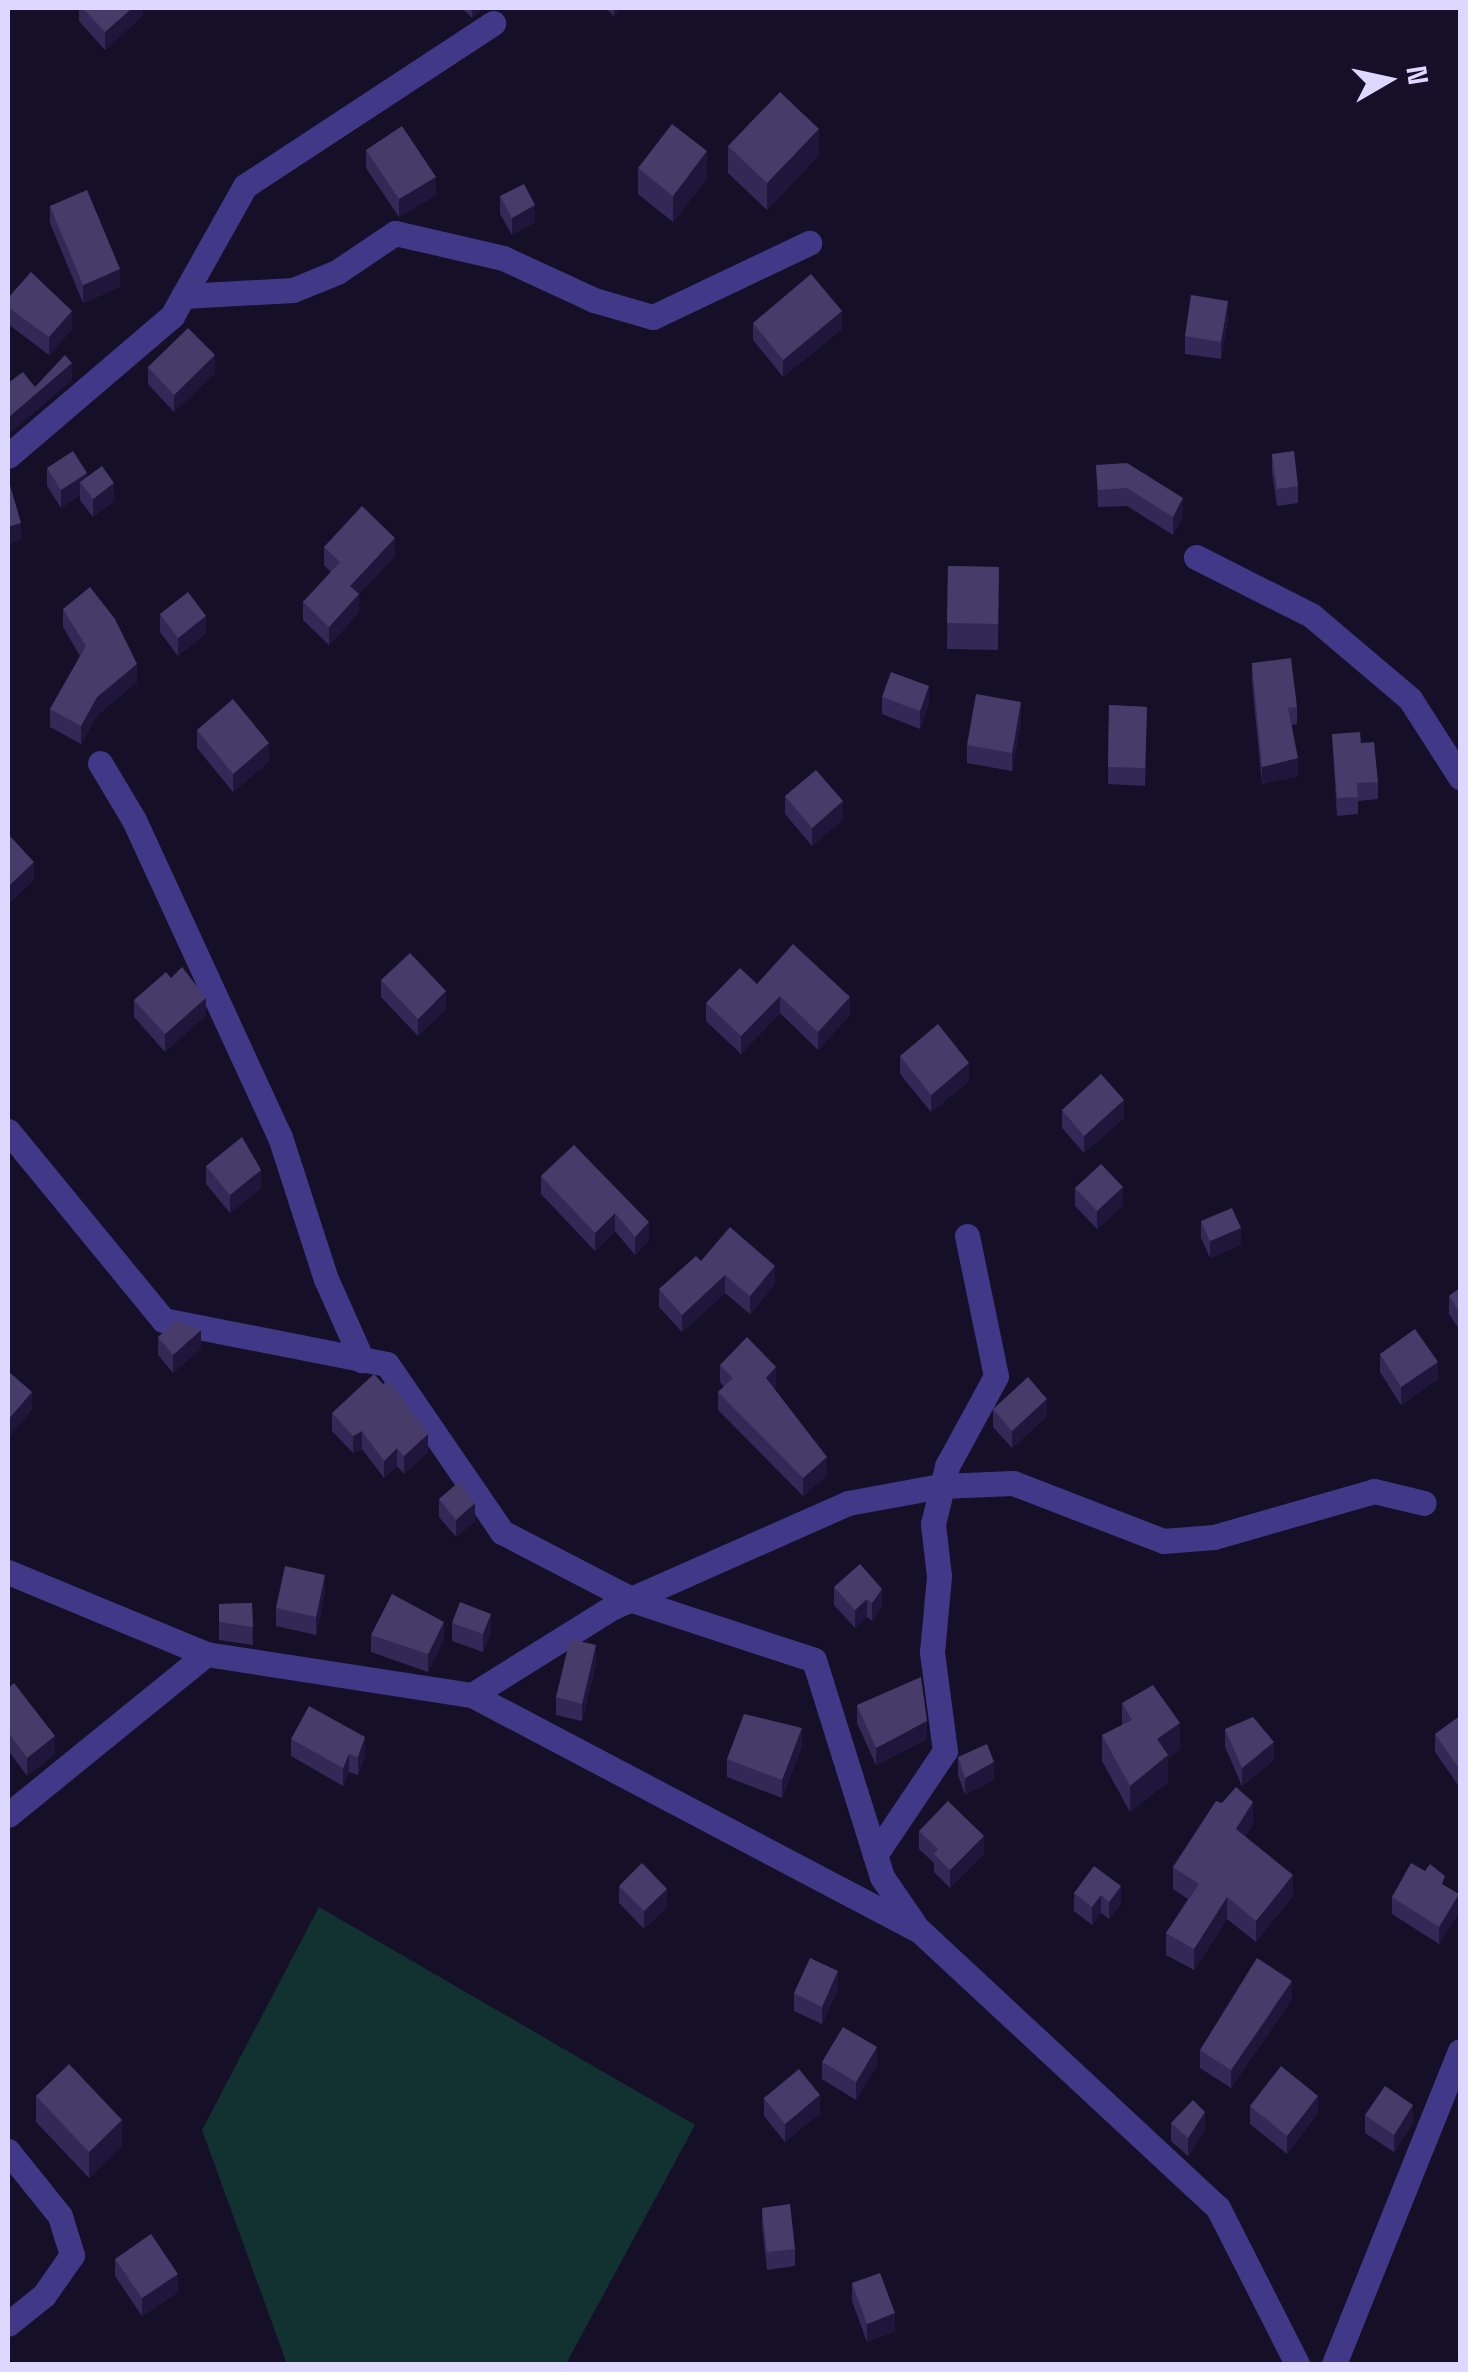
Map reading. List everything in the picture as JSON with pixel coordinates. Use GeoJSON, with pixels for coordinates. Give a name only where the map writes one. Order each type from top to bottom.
{"type":"FeatureCollection","features":[{"type":"Feature","properties":{"kind":"street"},"geometry":{"type":"LineString","coordinates":[[8,456],[172,316],[245,186],[493,23]]}},
{"type":"Feature","properties":{"kind":"street"},"geometry":{"type":"LineString","coordinates":[[183,296],[293,290],[337,272],[395,233],[503,258],[594,300],[654,318],[808,244]]}},
{"type":"Feature","properties":{"kind":"street"},"geometry":{"type":"LineString","coordinates":[[1196,557],[1311,615],[1410,700],[1460,775]]}},
{"type":"Feature","properties":{"kind":"street"},"geometry":{"type":"LineString","coordinates":[[100,764],[134,820],[280,1138],[326,1279],[362,1360]]}},
{"type":"Feature","properties":{"kind":"street"},"geometry":{"type":"LineString","coordinates":[[8,1131],[163,1320],[386,1364],[502,1532],[635,1601],[814,1660],[882,1877],[920,1931],[1218,2208],[1297,2364]]}},
{"type":"Feature","properties":{"kind":"street"},"geometry":{"type":"LineString","coordinates":[[875,1854],[945,1751],[932,1652],[939,1576],[933,1524],[941,1486],[996,1376],[967,1236]]}},
{"type":"Feature","properties":{"kind":"street"},"geometry":{"type":"LineString","coordinates":[[472,1695],[611,1608],[635,1601],[848,1503],[941,1486],[1012,1484],[1163,1541],[1214,1537],[1374,1490],[1424,1503]]}},
{"type":"Feature","properties":{"kind":"street"},"geometry":{"type":"LineString","coordinates":[[8,1572],[206,1654],[472,1695],[920,1931]]}},
{"type":"Feature","properties":{"kind":"street"},"geometry":{"type":"LineString","coordinates":[[8,1815],[206,1654]]}},
{"type":"Feature","properties":{"kind":"street"},"geometry":{"type":"LineString","coordinates":[[1334,2364],[1460,2052]]}},
{"type":"Feature","properties":{"kind":"street"},"geometry":{"type":"LineString","coordinates":[[8,2151],[60,2216],[72,2255],[44,2295],[8,2324]]}},
{"type":"Feature","properties":{"kind":"green space"},"geometry":{"type":"Polygon","coordinates":[[[319,1907],[695,2125],[566,2364],[287,2364],[202,2130],[319,1907]]]}},
{"type":"Feature","properties":{"kind":"building"},"geometry":{"type":"Polygon","coordinates":[[[83,8],[132,8],[105,32],[83,8]]]}},
{"type":"Feature","properties":{"kind":"building"},"geometry":{"type":"Polygon","coordinates":[[[780,92],[819,129],[767,183],[728,146],[780,92]]]}},
{"type":"Feature","properties":{"kind":"building"},"geometry":{"type":"Polygon","coordinates":[[[672,124],[707,151],[673,196],[638,168],[672,124]]]}},
{"type":"Feature","properties":{"kind":"building"},"geometry":{"type":"Polygon","coordinates":[[[402,126],[436,177],[399,199],[366,150],[402,126]]]}},
{"type":"Feature","properties":{"kind":"building"},"geometry":{"type":"Polygon","coordinates":[[[524,184],[535,205],[512,218],[500,196],[524,184]]]}},
{"type":"Feature","properties":{"kind":"building"},"geometry":{"type":"Polygon","coordinates":[[[87,190],[120,269],[83,285],[50,206],[87,190]]]}},
{"type":"Feature","properties":{"kind":"building"},"geometry":{"type":"Polygon","coordinates":[[[31,272],[72,311],[49,337],[8,307],[8,298],[31,272]]]}},
{"type":"Feature","properties":{"kind":"building"},"geometry":{"type":"Polygon","coordinates":[[[811,274],[842,311],[783,360],[753,323],[811,274]]]}},
{"type":"Feature","properties":{"kind":"building"},"geometry":{"type":"Polygon","coordinates":[[[1191,295],[1228,301],[1221,342],[1185,336],[1191,295]]]}},
{"type":"Feature","properties":{"kind":"building"},"geometry":{"type":"Polygon","coordinates":[[[188,328],[215,355],[174,395],[148,367],[188,328]]]}},
{"type":"Feature","properties":{"kind":"building"},"geometry":{"type":"Polygon","coordinates":[[[65,355],[72,363],[8,418],[8,383],[23,372],[35,387],[65,355]]]}},
{"type":"Feature","properties":{"kind":"building"},"geometry":{"type":"Polygon","coordinates":[[[73,451],[87,473],[61,490],[47,468],[73,451]]]}},
{"type":"Feature","properties":{"kind":"building"},"geometry":{"type":"Polygon","coordinates":[[[1294,451],[1298,486],[1277,489],[1272,454],[1294,451]]]}},
{"type":"Feature","properties":{"kind":"building"},"geometry":{"type":"Polygon","coordinates":[[[1127,463],[1183,498],[1173,517],[1127,488],[1098,490],[1096,465],[1127,463]]]}},
{"type":"Feature","properties":{"kind":"building"},"geometry":{"type":"Polygon","coordinates":[[[102,466],[114,483],[93,499],[80,482],[102,466]]]}},
{"type":"Feature","properties":{"kind":"building"},"geometry":{"type":"Polygon","coordinates":[[[8,478],[21,523],[8,527],[8,478]]]}},
{"type":"Feature","properties":{"kind":"building"},"geometry":{"type":"Polygon","coordinates":[[[362,506],[395,538],[350,586],[359,594],[329,627],[303,602],[340,562],[324,547],[362,506]]]}},
{"type":"Feature","properties":{"kind":"building"},"geometry":{"type":"Polygon","coordinates":[[[948,566],[999,567],[998,624],[947,623],[948,566]]]}},
{"type":"Feature","properties":{"kind":"building"},"geometry":{"type":"Polygon","coordinates":[[[90,587],[115,619],[137,664],[97,697],[81,726],[50,709],[86,646],[63,609],[90,587]]]}},
{"type":"Feature","properties":{"kind":"building"},"geometry":{"type":"Polygon","coordinates":[[[188,592],[206,616],[178,638],[160,614],[188,592]]]}},
{"type":"Feature","properties":{"kind":"building"},"geometry":{"type":"Polygon","coordinates":[[[1291,658],[1297,707],[1288,708],[1298,758],[1262,767],[1252,663],[1291,658]]]}},
{"type":"Feature","properties":{"kind":"building"},"geometry":{"type":"Polygon","coordinates":[[[891,672],[929,686],[920,711],[882,697],[891,672]]]}},
{"type":"Feature","properties":{"kind":"building"},"geometry":{"type":"Polygon","coordinates":[[[976,694],[1021,702],[1012,753],[967,745],[976,694]]]}},
{"type":"Feature","properties":{"kind":"building"},"geometry":{"type":"Polygon","coordinates":[[[233,699],[269,743],[233,774],[197,730],[233,699]]]}},
{"type":"Feature","properties":{"kind":"building"},"geometry":{"type":"Polygon","coordinates":[[[1109,705],[1147,707],[1145,768],[1108,767],[1109,705]]]}},
{"type":"Feature","properties":{"kind":"building"},"geometry":{"type":"Polygon","coordinates":[[[1360,732],[1361,743],[1374,742],[1378,782],[1357,783],[1358,797],[1337,798],[1332,734],[1360,732]]]}},
{"type":"Feature","properties":{"kind":"building"},"geometry":{"type":"Polygon","coordinates":[[[816,770],[843,801],[812,828],[785,796],[816,770]]]}},
{"type":"Feature","properties":{"kind":"building"},"geometry":{"type":"Polygon","coordinates":[[[8,834],[34,862],[8,887],[8,834]]]}},
{"type":"Feature","properties":{"kind":"building"},"geometry":{"type":"Polygon","coordinates":[[[793,944],[850,997],[818,1032],[780,996],[741,1036],[706,1003],[740,968],[757,984],[793,944]]]}},
{"type":"Feature","properties":{"kind":"building"},"geometry":{"type":"Polygon","coordinates":[[[410,953],[446,991],[418,1019],[381,980],[410,953]]]}},
{"type":"Feature","properties":{"kind":"building"},"geometry":{"type":"Polygon","coordinates":[[[182,967],[206,998],[165,1034],[134,1000],[166,972],[171,978],[182,967]]]}},
{"type":"Feature","properties":{"kind":"building"},"geometry":{"type":"Polygon","coordinates":[[[938,1024],[969,1063],[931,1095],[900,1056],[938,1024]]]}},
{"type":"Feature","properties":{"kind":"building"},"geometry":{"type":"Polygon","coordinates":[[[1101,1074],[1124,1100],[1084,1136],[1062,1110],[1101,1074]]]}},
{"type":"Feature","properties":{"kind":"building"},"geometry":{"type":"Polygon","coordinates":[[[242,1137],[261,1170],[230,1195],[206,1166],[242,1137]]]}},
{"type":"Feature","properties":{"kind":"building"},"geometry":{"type":"Polygon","coordinates":[[[574,1145],[649,1222],[635,1237],[615,1213],[595,1233],[541,1176],[574,1145]]]}},
{"type":"Feature","properties":{"kind":"building"},"geometry":{"type":"Polygon","coordinates":[[[1101,1164],[1123,1187],[1097,1211],[1075,1188],[1101,1164]]]}},
{"type":"Feature","properties":{"kind":"building"},"geometry":{"type":"Polygon","coordinates":[[[1232,1208],[1241,1228],[1210,1241],[1201,1221],[1232,1208]]]}},
{"type":"Feature","properties":{"kind":"building"},"geometry":{"type":"Polygon","coordinates":[[[730,1227],[775,1266],[750,1296],[725,1275],[682,1315],[659,1289],[696,1256],[701,1261],[730,1227]]]}},
{"type":"Feature","properties":{"kind":"building"},"geometry":{"type":"Polygon","coordinates":[[[1460,1288],[1460,1313],[1449,1296],[1460,1288]]]}},
{"type":"Feature","properties":{"kind":"building"},"geometry":{"type":"Polygon","coordinates":[[[176,1321],[201,1330],[173,1355],[158,1337],[176,1321]]]}},
{"type":"Feature","properties":{"kind":"building"},"geometry":{"type":"Polygon","coordinates":[[[1415,1329],[1438,1362],[1401,1387],[1380,1354],[1415,1329]]]}},
{"type":"Feature","properties":{"kind":"building"},"geometry":{"type":"Polygon","coordinates":[[[747,1337],[776,1367],[766,1378],[827,1457],[803,1478],[718,1392],[733,1378],[720,1365],[747,1337]]]}},
{"type":"Feature","properties":{"kind":"building"},"geometry":{"type":"Polygon","coordinates":[[[8,1371],[32,1392],[9,1419],[8,1418],[8,1371]]]}},
{"type":"Feature","properties":{"kind":"building"},"geometry":{"type":"Polygon","coordinates":[[[374,1374],[383,1384],[389,1380],[428,1434],[404,1456],[397,1448],[384,1461],[362,1431],[353,1436],[332,1413],[374,1374]]]}},
{"type":"Feature","properties":{"kind":"building"},"geometry":{"type":"Polygon","coordinates":[[[1028,1377],[1047,1399],[1012,1431],[993,1409],[1028,1377]]]}},
{"type":"Feature","properties":{"kind":"building"},"geometry":{"type":"Polygon","coordinates":[[[460,1481],[475,1503],[456,1520],[439,1499],[460,1481]]]}},
{"type":"Feature","properties":{"kind":"building"},"geometry":{"type":"Polygon","coordinates":[[[860,1564],[882,1589],[872,1603],[867,1599],[855,1610],[834,1587],[860,1564]]]}},
{"type":"Feature","properties":{"kind":"building"},"geometry":{"type":"Polygon","coordinates":[[[285,1566],[325,1575],[316,1617],[276,1608],[285,1566]]]}},
{"type":"Feature","properties":{"kind":"building"},"geometry":{"type":"Polygon","coordinates":[[[392,1594],[444,1622],[428,1654],[371,1635],[392,1594]]]}},
{"type":"Feature","properties":{"kind":"building"},"geometry":{"type":"Polygon","coordinates":[[[460,1602],[491,1614],[483,1634],[452,1623],[460,1602]]]}},
{"type":"Feature","properties":{"kind":"building"},"geometry":{"type":"Polygon","coordinates":[[[252,1603],[253,1627],[219,1622],[219,1604],[252,1603]]]}},
{"type":"Feature","properties":{"kind":"building"},"geometry":{"type":"Polygon","coordinates":[[[570,1639],[596,1645],[582,1704],[556,1697],[570,1639]]]}},
{"type":"Feature","properties":{"kind":"building"},"geometry":{"type":"Polygon","coordinates":[[[921,1677],[927,1721],[876,1748],[857,1705],[921,1677]]]}},
{"type":"Feature","properties":{"kind":"building"},"geometry":{"type":"Polygon","coordinates":[[[14,1683],[55,1736],[27,1758],[8,1732],[8,1688],[14,1683]]]}},
{"type":"Feature","properties":{"kind":"building"},"geometry":{"type":"Polygon","coordinates":[[[1153,1685],[1180,1723],[1157,1739],[1168,1755],[1130,1786],[1102,1735],[1132,1720],[1122,1703],[1153,1685]]]}},
{"type":"Feature","properties":{"kind":"building"},"geometry":{"type":"Polygon","coordinates":[[[309,1706],[365,1737],[358,1757],[349,1754],[343,1768],[291,1739],[309,1706]]]}},
{"type":"Feature","properties":{"kind":"building"},"geometry":{"type":"Polygon","coordinates":[[[744,1714],[802,1728],[782,1780],[727,1759],[744,1714]]]}},
{"type":"Feature","properties":{"kind":"building"},"geometry":{"type":"Polygon","coordinates":[[[1460,1716],[1460,1770],[1435,1734],[1460,1716]]]}},
{"type":"Feature","properties":{"kind":"building"},"geometry":{"type":"Polygon","coordinates":[[[1253,1717],[1274,1742],[1242,1768],[1225,1729],[1253,1717]]]}},
{"type":"Feature","properties":{"kind":"building"},"geometry":{"type":"Polygon","coordinates":[[[987,1744],[994,1762],[965,1778],[958,1757],[987,1744]]]}},
{"type":"Feature","properties":{"kind":"building"},"geometry":{"type":"Polygon","coordinates":[[[1236,1787],[1253,1802],[1236,1829],[1293,1875],[1256,1921],[1227,1897],[1194,1949],[1166,1933],[1199,1884],[1173,1867],[1216,1801],[1222,1803],[1236,1787]]]}},
{"type":"Feature","properties":{"kind":"building"},"geometry":{"type":"Polygon","coordinates":[[[948,1801],[984,1836],[950,1870],[934,1854],[938,1849],[919,1831],[948,1801]]]}},
{"type":"Feature","properties":{"kind":"building"},"geometry":{"type":"Polygon","coordinates":[[[642,1863],[667,1889],[644,1911],[619,1886],[642,1863]]]}},
{"type":"Feature","properties":{"kind":"building"},"geometry":{"type":"Polygon","coordinates":[[[1411,1863],[1425,1871],[1430,1864],[1445,1876],[1442,1884],[1459,1894],[1439,1927],[1392,1897],[1411,1863]]]}},
{"type":"Feature","properties":{"kind":"building"},"geometry":{"type":"Polygon","coordinates":[[[1094,1866],[1121,1886],[1109,1902],[1101,1895],[1092,1907],[1074,1893],[1094,1866]]]}},
{"type":"Feature","properties":{"kind":"building"},"geometry":{"type":"Polygon","coordinates":[[[810,1958],[838,1971],[822,2007],[794,1993],[810,1958]]]}},
{"type":"Feature","properties":{"kind":"building"},"geometry":{"type":"Polygon","coordinates":[[[1257,1958],[1292,1981],[1231,2070],[1200,2050],[1257,1958]]]}},
{"type":"Feature","properties":{"kind":"building"},"geometry":{"type":"Polygon","coordinates":[[[843,2027],[877,2047],[856,2082],[822,2062],[843,2027]]]}},
{"type":"Feature","properties":{"kind":"building"},"geometry":{"type":"Polygon","coordinates":[[[69,2064],[122,2120],[89,2152],[36,2096],[69,2064]]]}},
{"type":"Feature","properties":{"kind":"building"},"geometry":{"type":"Polygon","coordinates":[[[1281,2066],[1318,2096],[1287,2136],[1250,2106],[1281,2066]]]}},
{"type":"Feature","properties":{"kind":"building"},"geometry":{"type":"Polygon","coordinates":[[[799,2069],[820,2095],[785,2124],[764,2098],[799,2069]]]}},
{"type":"Feature","properties":{"kind":"building"},"geometry":{"type":"Polygon","coordinates":[[[1385,2086],[1413,2105],[1394,2135],[1365,2115],[1385,2086]]]}},
{"type":"Feature","properties":{"kind":"building"},"geometry":{"type":"Polygon","coordinates":[[[1193,2100],[1205,2112],[1188,2138],[1171,2123],[1193,2100]]]}},
{"type":"Feature","properties":{"kind":"building"},"geometry":{"type":"Polygon","coordinates":[[[790,2204],[795,2249],[767,2252],[762,2208],[790,2204]]]}},
{"type":"Feature","properties":{"kind":"building"},"geometry":{"type":"Polygon","coordinates":[[[151,2234],[178,2274],[142,2298],[115,2259],[151,2234]]]}},
{"type":"Feature","properties":{"kind":"building"},"geometry":{"type":"Polygon","coordinates":[[[880,2273],[895,2313],[867,2324],[852,2283],[880,2273]]]}}]}
